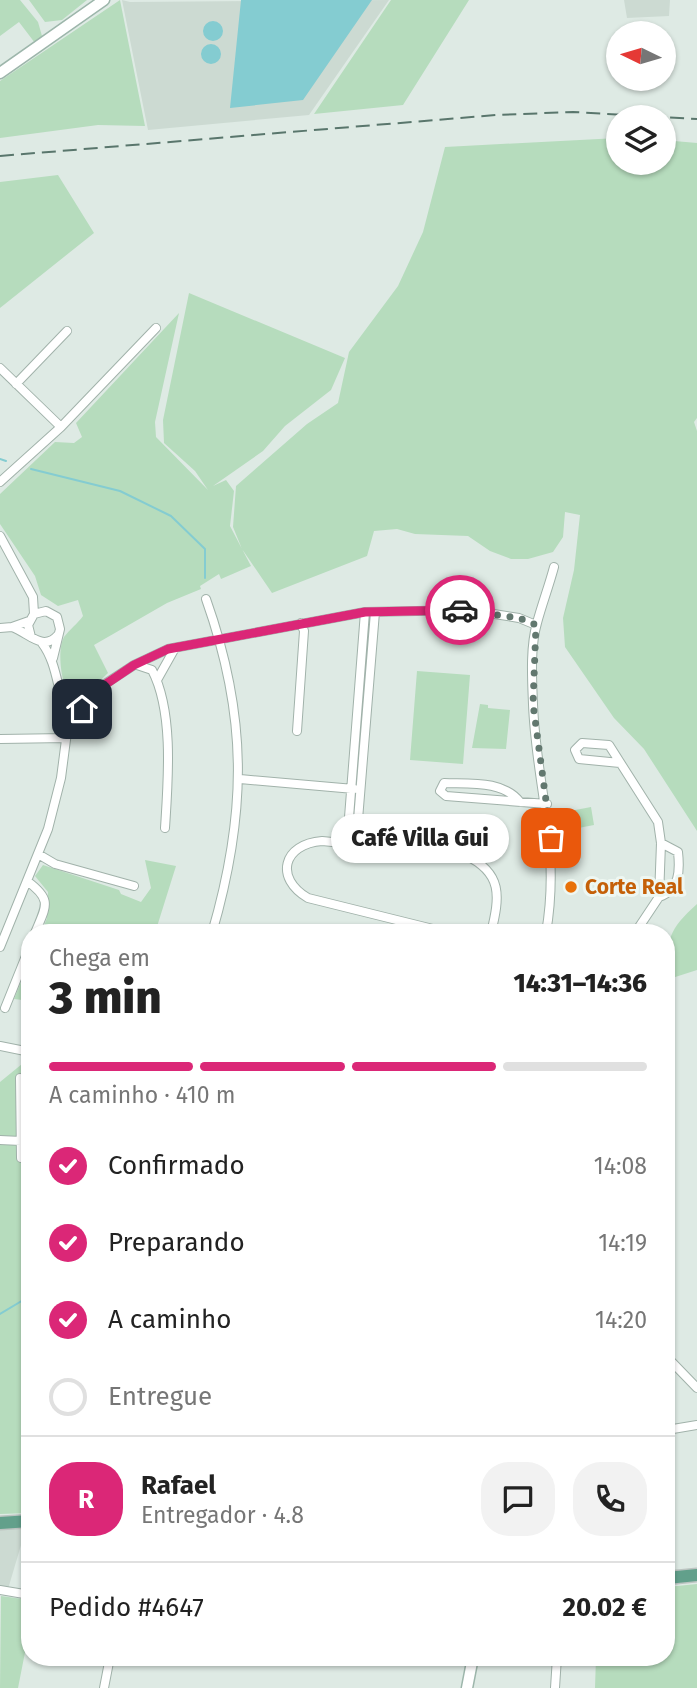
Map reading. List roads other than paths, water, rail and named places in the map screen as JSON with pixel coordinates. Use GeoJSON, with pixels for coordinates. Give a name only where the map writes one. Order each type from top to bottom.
{"type":"FeatureCollection","features":[{"type":"Feature","properties":{"kind":"main road"},"geometry":{"type":"LineString","coordinates":[[0,1523],[21,1522]]}},
{"type":"Feature","properties":{"kind":"main road"},"geometry":{"type":"LineString","coordinates":[[675,1577],[697,1575]]}},
{"type":"Feature","properties":{"kind":"street"},"geometry":{"type":"LineString","coordinates":[[0,73],[104,0]]}},
{"type":"Feature","properties":{"kind":"street"},"geometry":{"type":"LineString","coordinates":[[0,482],[61,427],[156,328]]}},
{"type":"Feature","properties":{"kind":"street"},"geometry":{"type":"LineString","coordinates":[[16,384],[67,331]]}},
{"type":"Feature","properties":{"kind":"street"},"geometry":{"type":"LineString","coordinates":[[0,368],[61,427]]}},
{"type":"Feature","properties":{"kind":"street"},"geometry":{"type":"LineString","coordinates":[[0,536],[33,597],[60,623],[53,658]]}},
{"type":"Feature","properties":{"kind":"street"},"geometry":{"type":"LineString","coordinates":[[547,924],[552,876],[547,804],[533,704],[536,625],[554,567]]}},
{"type":"Feature","properties":{"kind":"street"},"geometry":{"type":"LineString","coordinates":[[31,637],[33,597]]}},
{"type":"Feature","properties":{"kind":"street"},"geometry":{"type":"LineString","coordinates":[[206,599],[220,638],[237,728],[240,779],[228,878],[214,924]]}},
{"type":"Feature","properties":{"kind":"street"},"geometry":{"type":"LineString","coordinates":[[0,947],[38,854],[61,778],[66,738],[72,722],[103,686],[134,665],[175,648],[370,612],[469,610],[519,618],[536,625]]}},
{"type":"Feature","properties":{"kind":"street"},"geometry":{"type":"LineString","coordinates":[[0,628],[12,627],[49,612]]}},
{"type":"Feature","properties":{"kind":"street"},"geometry":{"type":"LineString","coordinates":[[352,844],[351,788],[370,612]]}},
{"type":"Feature","properties":{"kind":"street"},"geometry":{"type":"LineString","coordinates":[[352,844],[361,790],[370,612]]}},
{"type":"Feature","properties":{"kind":"street"},"geometry":{"type":"LineString","coordinates":[[297,731],[304,631],[301,623]]}},
{"type":"Feature","properties":{"kind":"street"},"geometry":{"type":"LineString","coordinates":[[12,627],[42,643],[53,658],[72,722]]}},
{"type":"Feature","properties":{"kind":"street"},"geometry":{"type":"LineString","coordinates":[[42,643],[48,643],[58,635]]}},
{"type":"Feature","properties":{"kind":"street"},"geometry":{"type":"LineString","coordinates":[[158,680],[175,648]]}},
{"type":"Feature","properties":{"kind":"street"},"geometry":{"type":"LineString","coordinates":[[134,665],[152,670],[158,680],[166,732],[168,786],[165,828]]}},
{"type":"Feature","properties":{"kind":"street"},"geometry":{"type":"LineString","coordinates":[[0,739],[66,738]]}},
{"type":"Feature","properties":{"kind":"street"},"geometry":{"type":"LineString","coordinates":[[620,763],[579,759],[575,750],[582,743],[606,743],[620,763],[658,822],[661,843],[659,897]]}},
{"type":"Feature","properties":{"kind":"street"},"geometry":{"type":"LineString","coordinates":[[240,779],[361,790]]}},
{"type":"Feature","properties":{"kind":"street"},"geometry":{"type":"LineString","coordinates":[[520,802],[513,793],[492,786],[444,783],[440,791],[446,796],[520,802],[547,804]]}},
{"type":"Feature","properties":{"kind":"street"},"geometry":{"type":"LineString","coordinates":[[413,924],[308,898],[293,889],[288,870],[295,849],[307,842],[465,855],[482,863],[492,874],[497,891],[492,924]]}},
{"type":"Feature","properties":{"kind":"street"},"geometry":{"type":"LineString","coordinates":[[641,924],[659,897],[674,886],[680,873],[678,852],[661,843]]}},
{"type":"Feature","properties":{"kind":"street"},"geometry":{"type":"LineString","coordinates":[[38,854],[55,864],[134,886]]}},
{"type":"Feature","properties":{"kind":"street"},"geometry":{"type":"LineString","coordinates":[[27,881],[43,893],[46,905],[39,924]]}},
{"type":"Feature","properties":{"kind":"street"},"geometry":{"type":"LineString","coordinates":[[5,1007],[21,968]]}},
{"type":"Feature","properties":{"kind":"street"},"geometry":{"type":"LineString","coordinates":[[0,1045],[21,1050]]}},
{"type":"Feature","properties":{"kind":"street"},"geometry":{"type":"LineString","coordinates":[[20,1078],[21,1158]]}},
{"type":"Feature","properties":{"kind":"street"},"geometry":{"type":"LineString","coordinates":[[0,1140],[21,1141]]}},
{"type":"Feature","properties":{"kind":"street"},"geometry":{"type":"LineString","coordinates":[[675,1365],[697,1388]]}},
{"type":"Feature","properties":{"kind":"street"},"geometry":{"type":"LineString","coordinates":[[675,1429],[697,1425]]}},
{"type":"Feature","properties":{"kind":"street"},"geometry":{"type":"LineString","coordinates":[[0,1590],[21,1594]]}},
{"type":"Feature","properties":{"kind":"street"},"geometry":{"type":"LineString","coordinates":[[104,1688],[108,1666]]}},
{"type":"Feature","properties":{"kind":"street"},"geometry":{"type":"LineString","coordinates":[[467,1688],[471,1666]]}},
{"type":"Feature","properties":{"kind":"street"},"geometry":{"type":"LineString","coordinates":[[555,1688],[556,1666]]}},
{"type":"Feature","properties":{"kind":"water"},"geometry":{"type":"Polygon","coordinates":[[[241,0],[372,0],[303,100],[230,108],[241,0]]]}},
{"type":"Feature","properties":{"kind":"water"},"geometry":{"type":"Polygon","coordinates":[[[213,21],[220,24],[223,31],[220,38],[213,41],[206,38],[203,31],[206,24],[213,21]]]}},
{"type":"Feature","properties":{"kind":"water"},"geometry":{"type":"Polygon","coordinates":[[[207,44],[215,44],[221,54],[215,64],[207,64],[201,58],[201,50],[207,44]]]}},
{"type":"Feature","properties":{"kind":"waterway"},"geometry":{"type":"LineString","coordinates":[[0,459],[6,461]]}},
{"type":"Feature","properties":{"kind":"waterway"},"geometry":{"type":"LineString","coordinates":[[31,469],[120,491],[171,516],[205,549],[205,578]]}},
{"type":"Feature","properties":{"kind":"waterway"},"geometry":{"type":"LineString","coordinates":[[0,1314],[21,1301]]}},
{"type":"Feature","properties":{"kind":"railway"},"geometry":{"type":"LineString","coordinates":[[0,156],[496,115],[573,112],[697,119]]}},
{"type":"Feature","properties":{"kind":"place","name":"Café Villa Gui"},"geometry":{"type":"Point","coordinates":[551,838]}},
{"type":"Feature","properties":{"kind":"place","name":"Corte Real"},"geometry":{"type":"Point","coordinates":[571,887]}}]}
